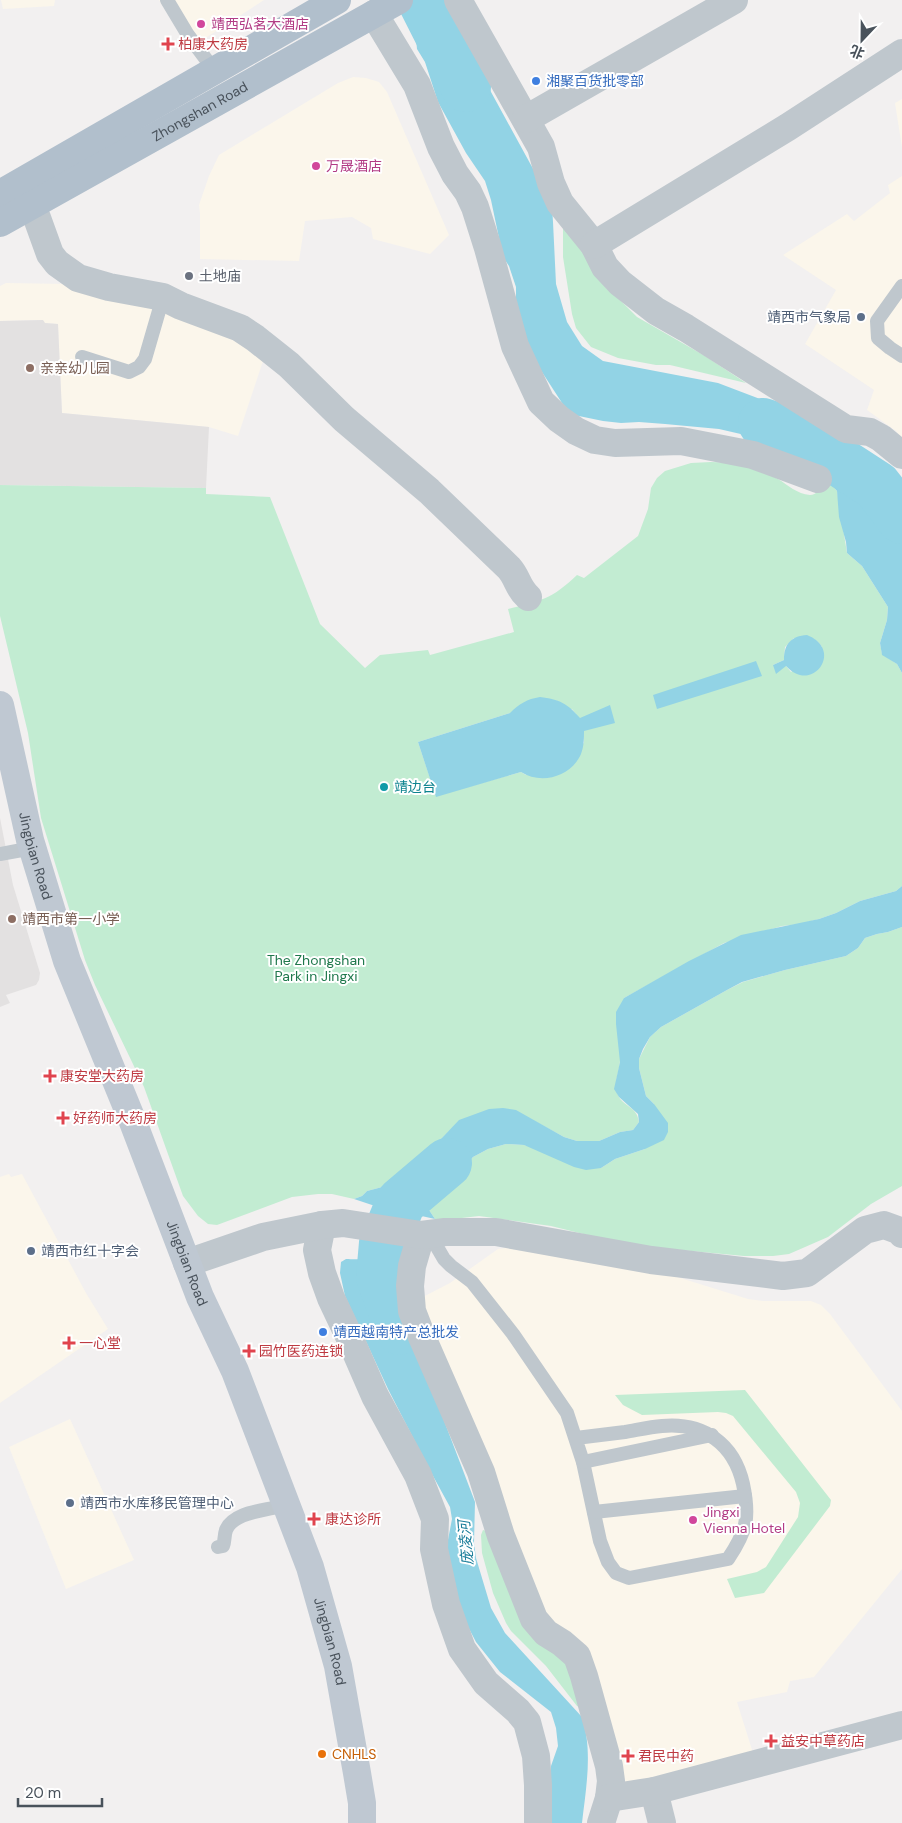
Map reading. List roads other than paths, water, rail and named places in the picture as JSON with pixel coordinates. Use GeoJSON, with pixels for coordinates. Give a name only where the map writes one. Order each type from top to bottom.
{"type":"FeatureCollection","features":[{"type":"Feature","properties":{"kind":"main road","name":"Zhongshan Road"},"geometry":{"type":"LineString","coordinates":[[0,194],[337,0]]}},
{"type":"Feature","properties":{"kind":"main road","name":"Zhongshan Road"},"geometry":{"type":"LineString","coordinates":[[0,223],[386,7]]}},
{"type":"Feature","properties":{"kind":"main road","name":"Jingbian Road"},"geometry":{"type":"LineString","coordinates":[[0,705],[30,840],[67,961],[133,1122],[200,1297],[235,1371],[310,1567],[338,1666],[360,1793],[362,1823]]}},
{"type":"Feature","properties":{"kind":"main road","name":"Jingbian Road"},"geometry":{"type":"LineString","coordinates":[[0,762],[11,852],[66,999],[175,1275],[231,1388],[301,1572],[328,1668],[350,1786],[352,1823]]}},
{"type":"Feature","properties":{"kind":"street"},"geometry":{"type":"LineString","coordinates":[[458,0],[541,147],[551,183],[560,202],[594,245],[605,267],[620,283],[640,300],[846,429],[870,432],[881,438],[902,455]]}},
{"type":"Feature","properties":{"kind":"street"},"geometry":{"type":"LineString","coordinates":[[526,119],[734,0]]}},
{"type":"Feature","properties":{"kind":"street"},"geometry":{"type":"LineString","coordinates":[[386,7],[441,147],[455,174],[468,192],[474,206],[488,248],[515,346],[541,402],[559,419],[576,431],[595,440],[622,444],[680,441],[752,455],[818,480]]}},
{"type":"Feature","properties":{"kind":"street"},"geometry":{"type":"LineString","coordinates":[[594,245],[788,127],[902,53]]}},
{"type":"Feature","properties":{"kind":"street"},"geometry":{"type":"LineString","coordinates":[[29,207],[37,218],[50,254],[65,270],[78,278],[109,287],[163,297],[181,306],[240,328],[255,338],[289,365],[344,419],[429,491],[509,568],[515,575],[519,589],[528,597]]}},
{"type":"Feature","properties":{"kind":"street"},"geometry":{"type":"LineString","coordinates":[[188,1263],[263,1237],[322,1225],[343,1223],[352,1226],[422,1234],[496,1232],[651,1260],[783,1276],[807,1273],[865,1230],[884,1225],[900,1231],[902,1234]]}},
{"type":"Feature","properties":{"kind":"street"},"geometry":{"type":"LineString","coordinates":[[322,1225],[317,1250],[322,1274],[375,1396],[418,1475],[435,1519],[434,1549],[446,1604],[462,1649],[486,1683],[518,1711],[527,1722],[536,1756],[538,1823]]}},
{"type":"Feature","properties":{"kind":"street"},"geometry":{"type":"LineString","coordinates":[[422,1234],[411,1276],[410,1298],[412,1311],[481,1472],[501,1536],[534,1619],[546,1634],[562,1643],[577,1656],[609,1766],[611,1781],[605,1810]]}},
{"type":"Feature","properties":{"kind":"street"},"geometry":{"type":"LineString","coordinates":[[605,1810],[654,1791],[902,1725]]}},
{"type":"Feature","properties":{"kind":"street"},"geometry":{"type":"LineString","coordinates":[[654,1791],[662,1823]]}},
{"type":"Feature","properties":{"kind":"lane"},"geometry":{"type":"LineString","coordinates":[[167,0],[188,35],[214,70]]}},
{"type":"Feature","properties":{"kind":"lane"},"geometry":{"type":"LineString","coordinates":[[902,286],[877,321],[878,338],[902,356]]}},
{"type":"Feature","properties":{"kind":"lane"},"geometry":{"type":"LineString","coordinates":[[82,357],[129,372],[139,367],[145,359],[163,297]]}},
{"type":"Feature","properties":{"kind":"lane"},"geometry":{"type":"LineString","coordinates":[[422,1234],[444,1259],[472,1282],[513,1334],[567,1413],[583,1462],[600,1541],[608,1562],[616,1572],[629,1578],[728,1559],[738,1544],[746,1526],[746,1496],[739,1469],[725,1447],[712,1435],[694,1428],[664,1426],[576,1438]]}},
{"type":"Feature","properties":{"kind":"lane"},"geometry":{"type":"LineString","coordinates":[[583,1462],[712,1435]]}},
{"type":"Feature","properties":{"kind":"lane"},"geometry":{"type":"LineString","coordinates":[[594,1512],[746,1496]]}},
{"type":"Feature","properties":{"kind":"lane"},"geometry":{"type":"LineString","coordinates":[[218,1547],[223,1546],[226,1529],[241,1516],[277,1507]]}},
{"type":"Feature","properties":{"kind":"water"},"geometry":{"type":"Polygon","coordinates":[[[444,22],[449,22],[452,25],[467,48],[549,198],[552,207],[556,284],[567,322],[582,346],[603,361],[718,383],[792,411],[831,432],[832,438],[817,464],[779,452],[759,440],[745,435],[719,429],[603,421],[574,415],[564,406],[540,369],[527,344],[516,305],[516,287],[509,266],[503,257],[485,181],[466,153],[438,102],[425,62],[417,49],[417,35],[444,22]]]}},
{"type":"Feature","properties":{"kind":"water"},"geometry":{"type":"Polygon","coordinates":[[[855,445],[870,453],[902,486],[902,673],[897,664],[882,655],[880,643],[887,620],[888,607],[862,566],[847,553],[839,517],[837,491],[833,486],[825,484],[843,449],[855,445]]]}},
{"type":"Feature","properties":{"kind":"water"},"geometry":{"type":"Polygon","coordinates":[[[807,635],[818,642],[823,650],[824,659],[820,667],[814,673],[806,676],[796,674],[786,666],[776,674],[773,665],[784,660],[787,645],[797,637],[807,635]]]}},
{"type":"Feature","properties":{"kind":"water"},"geometry":{"type":"Polygon","coordinates":[[[756,661],[762,676],[657,709],[653,695],[756,661]]]}},
{"type":"Feature","properties":{"kind":"water"},"geometry":{"type":"Polygon","coordinates":[[[540,697],[563,703],[580,718],[610,705],[615,723],[584,731],[581,754],[576,762],[563,773],[546,778],[537,778],[521,772],[436,797],[418,742],[510,713],[524,702],[540,697]]]}},
{"type":"Feature","properties":{"kind":"water"},"geometry":{"type":"Polygon","coordinates":[[[902,886],[902,927],[865,938],[858,948],[846,956],[742,982],[661,1027],[650,1037],[639,1059],[639,1068],[646,1096],[668,1123],[668,1132],[664,1140],[645,1149],[615,1159],[601,1168],[586,1170],[574,1167],[524,1145],[506,1144],[488,1149],[473,1157],[431,1200],[429,1210],[435,1219],[372,1205],[354,1199],[362,1196],[367,1191],[386,1186],[405,1177],[459,1120],[489,1109],[503,1108],[516,1110],[564,1137],[577,1141],[599,1141],[620,1132],[633,1130],[639,1122],[638,1114],[619,1097],[614,1089],[620,1062],[616,1012],[624,998],[689,961],[741,935],[819,919],[860,901],[896,891],[902,886]]]}},
{"type":"Feature","properties":{"kind":"water","name":"庞凌河"},"geometry":{"type":"Polygon","coordinates":[[[346,1259],[379,1261],[385,1263],[393,1272],[398,1299],[475,1502],[474,1543],[476,1558],[491,1608],[505,1633],[582,1717],[588,1756],[582,1823],[549,1823],[551,1766],[558,1746],[556,1728],[551,1712],[500,1672],[476,1642],[465,1621],[455,1597],[447,1545],[452,1519],[450,1507],[388,1389],[345,1296],[340,1273],[341,1262],[346,1259]]]}},
{"type":"Feature","properties":{"kind":"waterway"},"geometry":{"type":"LineString","coordinates":[[422,0],[466,87]]}},
{"type":"Feature","properties":{"kind":"waterway"},"geometry":{"type":"LineString","coordinates":[[763,423],[797,434],[877,486],[902,519]]}},
{"type":"Feature","properties":{"kind":"waterway"},"geometry":{"type":"LineString","coordinates":[[400,1330],[381,1277],[384,1243],[401,1202],[447,1163]]}},
{"type":"Feature","properties":{"kind":"place","name":"靖西弘茗大酒店"},"geometry":{"type":"Point","coordinates":[201,24]}},
{"type":"Feature","properties":{"kind":"place","name":"柏康大药房"},"geometry":{"type":"Point","coordinates":[168,44]}},
{"type":"Feature","properties":{"kind":"place","name":"湘聚百货批零部"},"geometry":{"type":"Point","coordinates":[536,81]}},
{"type":"Feature","properties":{"kind":"place","name":"万晟酒店"},"geometry":{"type":"Point","coordinates":[316,166]}},
{"type":"Feature","properties":{"kind":"place","name":"土地庙"},"geometry":{"type":"Point","coordinates":[189,276]}},
{"type":"Feature","properties":{"kind":"place","name":"靖西市气象局"},"geometry":{"type":"Point","coordinates":[861,317]}},
{"type":"Feature","properties":{"kind":"place","name":"亲亲幼儿园"},"geometry":{"type":"Point","coordinates":[30,368]}},
{"type":"Feature","properties":{"kind":"place","name":"靖边台"},"geometry":{"type":"Point","coordinates":[384,787]}},
{"type":"Feature","properties":{"kind":"place","name":"靖西市第一小学"},"geometry":{"type":"Point","coordinates":[12,919]}},
{"type":"Feature","properties":{"kind":"place","name":"康安堂大药房"},"geometry":{"type":"Point","coordinates":[50,1076]}},
{"type":"Feature","properties":{"kind":"place","name":"好药师大药房"},"geometry":{"type":"Point","coordinates":[63,1118]}},
{"type":"Feature","properties":{"kind":"place","name":"靖西市红十字会"},"geometry":{"type":"Point","coordinates":[31,1251]}},
{"type":"Feature","properties":{"kind":"place","name":"靖西越南特产总批发"},"geometry":{"type":"Point","coordinates":[323,1332]}},
{"type":"Feature","properties":{"kind":"place","name":"一心堂"},"geometry":{"type":"Point","coordinates":[69,1343]}},
{"type":"Feature","properties":{"kind":"place","name":"园竹医药连锁"},"geometry":{"type":"Point","coordinates":[249,1351]}},
{"type":"Feature","properties":{"kind":"place","name":"靖西市水库移民管理中心"},"geometry":{"type":"Point","coordinates":[70,1503]}},
{"type":"Feature","properties":{"kind":"place","name":"康达诊所"},"geometry":{"type":"Point","coordinates":[314,1519]}},
{"type":"Feature","properties":{"kind":"place","name":"Jingxi Vienna Hotel"},"geometry":{"type":"Point","coordinates":[693,1520]}},
{"type":"Feature","properties":{"kind":"place","name":"益安中草药店"},"geometry":{"type":"Point","coordinates":[771,1741]}},
{"type":"Feature","properties":{"kind":"place","name":"CNHLS"},"geometry":{"type":"Point","coordinates":[322,1754]}},
{"type":"Feature","properties":{"kind":"place","name":"君民中药"},"geometry":{"type":"Point","coordinates":[628,1756]}},
{"type":"Feature","properties":{"kind":"park label","name":"The Zhongshan Park in Jingxi"},"geometry":{"type":"Point","coordinates":[316,968]}}]}
